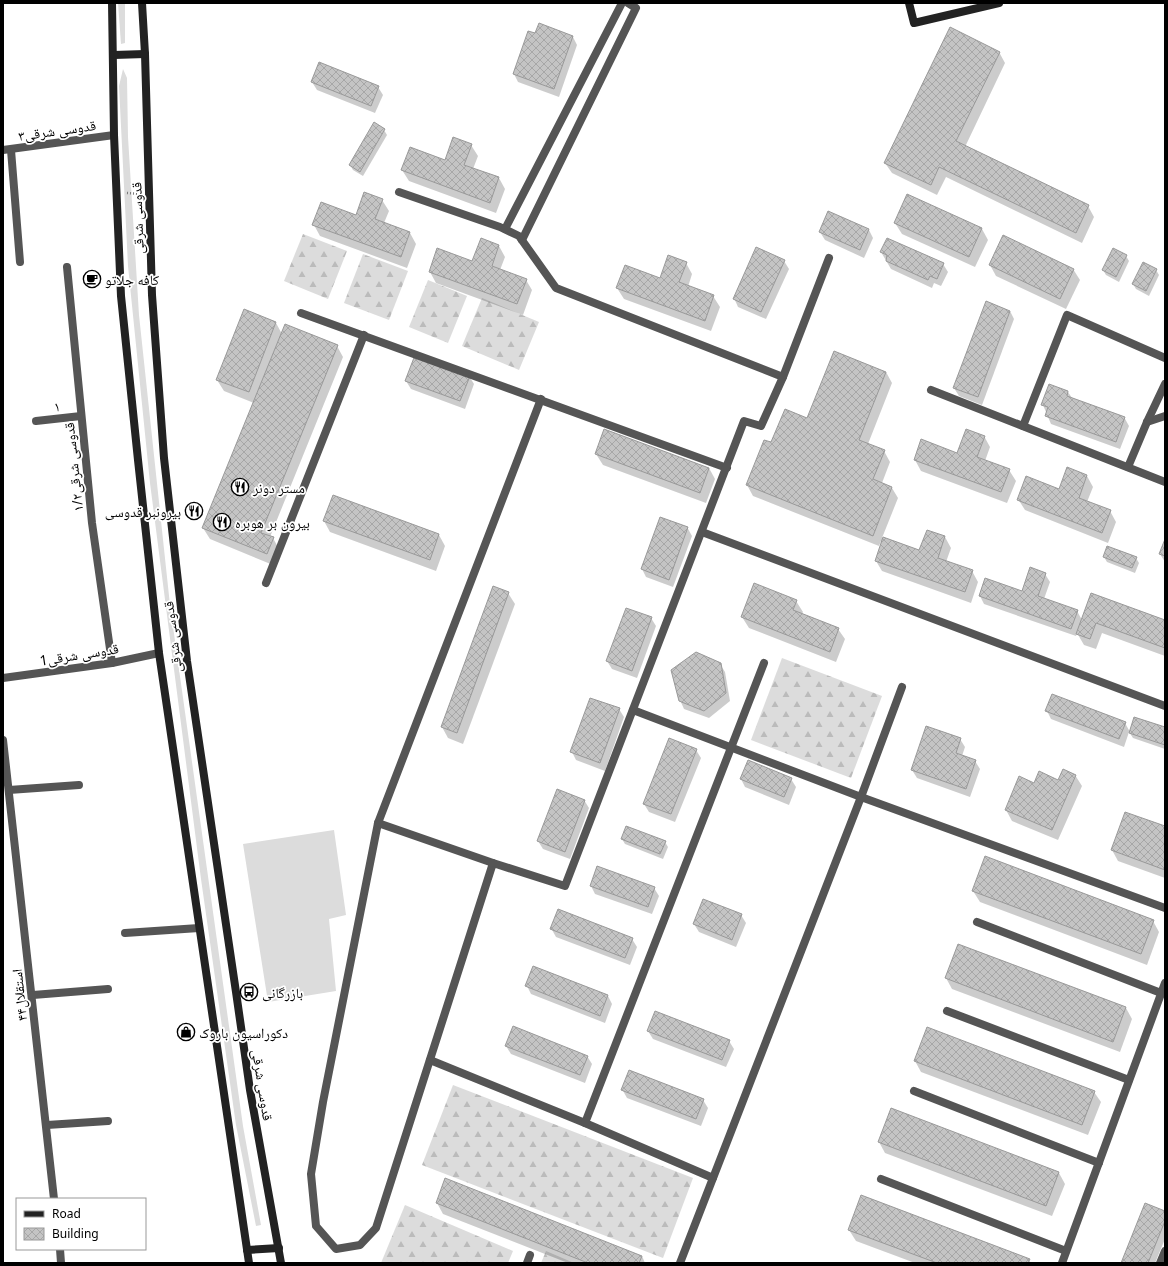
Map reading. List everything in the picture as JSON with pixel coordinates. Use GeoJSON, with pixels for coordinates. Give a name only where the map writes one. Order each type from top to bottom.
{"type":"FeatureCollection","features":[{"type":"Feature","properties":{"kind":"main road","name":"قدوسی شرقی"},"geometry":{"type":"LineString","coordinates":[[112,3],[114,55],[114,135],[121,296],[159,653],[249,1263]]}},
{"type":"Feature","properties":{"kind":"main road","name":"قدوسی شرقی"},"geometry":{"type":"LineString","coordinates":[[142,3],[145,54],[152,295],[164,458],[187,661],[250,1090],[281,1263]]}},
{"type":"Feature","properties":{"kind":"main road"},"geometry":{"type":"LineString","coordinates":[[909,3],[914,23],[998,3]]}},
{"type":"Feature","properties":{"kind":"main road"},"geometry":{"type":"LineString","coordinates":[[114,55],[145,54]]}},
{"type":"Feature","properties":{"kind":"main road"},"geometry":{"type":"LineString","coordinates":[[247,1250],[279,1248]]}},
{"type":"Feature","properties":{"kind":"street"},"geometry":{"type":"LineString","coordinates":[[505,229],[622,3]]}},
{"type":"Feature","properties":{"kind":"street"},"geometry":{"type":"LineString","coordinates":[[522,240],[636,8],[628,3]]}},
{"type":"Feature","properties":{"kind":"street","name":"قدوسی شرقی۳"},"geometry":{"type":"LineString","coordinates":[[7,150],[114,135]]}},
{"type":"Feature","properties":{"kind":"street"},"geometry":{"type":"LineString","coordinates":[[7,150],[20,262]]}},
{"type":"Feature","properties":{"kind":"street"},"geometry":{"type":"LineString","coordinates":[[399,192],[505,229],[520,236],[556,288],[783,377]]}},
{"type":"Feature","properties":{"kind":"street"},"geometry":{"type":"LineString","coordinates":[[378,823],[565,886],[744,421],[761,426],[783,377],[829,258]]}},
{"type":"Feature","properties":{"kind":"street","name":"قدوسی شرقی۱/۲"},"geometry":{"type":"LineString","coordinates":[[67,267],[92,523],[112,664]]}},
{"type":"Feature","properties":{"kind":"street"},"geometry":{"type":"LineString","coordinates":[[302,313],[727,468]]}},
{"type":"Feature","properties":{"kind":"street"},"geometry":{"type":"LineString","coordinates":[[1023,426],[1067,315],[1165,358]]}},
{"type":"Feature","properties":{"kind":"street"},"geometry":{"type":"LineString","coordinates":[[266,583],[364,336]]}},
{"type":"Feature","properties":{"kind":"street"},"geometry":{"type":"LineString","coordinates":[[1128,467],[1165,384]]}},
{"type":"Feature","properties":{"kind":"street"},"geometry":{"type":"LineString","coordinates":[[931,390],[1165,482]]}},
{"type":"Feature","properties":{"kind":"street"},"geometry":{"type":"LineString","coordinates":[[493,863],[376,1228],[360,1245],[336,1249],[316,1226],[311,1174],[323,1102],[378,823],[541,399]]}},
{"type":"Feature","properties":{"kind":"street","name":"۱"},"geometry":{"type":"LineString","coordinates":[[36,421],[81,416]]}},
{"type":"Feature","properties":{"kind":"street"},"geometry":{"type":"LineString","coordinates":[[1147,422],[1165,416]]}},
{"type":"Feature","properties":{"kind":"street"},"geometry":{"type":"LineString","coordinates":[[702,532],[1165,706]]}},
{"type":"Feature","properties":{"kind":"street","name":"1قدوسی شرقی"},"geometry":{"type":"LineString","coordinates":[[3,678],[112,664],[159,653]]}},
{"type":"Feature","properties":{"kind":"street"},"geometry":{"type":"LineString","coordinates":[[585,1123],[764,663]]}},
{"type":"Feature","properties":{"kind":"street"},"geometry":{"type":"LineString","coordinates":[[680,1263],[902,687]]}},
{"type":"Feature","properties":{"kind":"street"},"geometry":{"type":"LineString","coordinates":[[633,710],[1165,908]]}},
{"type":"Feature","properties":{"kind":"street","name":"استقلال۴۴"},"geometry":{"type":"LineString","coordinates":[[3,740],[33,995],[54,1198]]}},
{"type":"Feature","properties":{"kind":"street"},"geometry":{"type":"LineString","coordinates":[[9,790],[79,785]]}},
{"type":"Feature","properties":{"kind":"street"},"geometry":{"type":"LineString","coordinates":[[977,922],[1161,993]]}},
{"type":"Feature","properties":{"kind":"street"},"geometry":{"type":"LineString","coordinates":[[125,933],[199,928]]}},
{"type":"Feature","properties":{"kind":"street"},"geometry":{"type":"LineString","coordinates":[[1062,1263],[1165,983]]}},
{"type":"Feature","properties":{"kind":"street"},"geometry":{"type":"LineString","coordinates":[[33,995],[108,989]]}},
{"type":"Feature","properties":{"kind":"street"},"geometry":{"type":"LineString","coordinates":[[947,1011],[1129,1080]]}},
{"type":"Feature","properties":{"kind":"street"},"geometry":{"type":"LineString","coordinates":[[430,1060],[585,1123],[713,1178]]}},
{"type":"Feature","properties":{"kind":"street"},"geometry":{"type":"LineString","coordinates":[[914,1091],[1099,1163]]}},
{"type":"Feature","properties":{"kind":"street"},"geometry":{"type":"LineString","coordinates":[[46,1125],[108,1120]]}},
{"type":"Feature","properties":{"kind":"street"},"geometry":{"type":"LineString","coordinates":[[881,1179],[1066,1251]]}},
{"type":"Feature","properties":{"kind":"street"},"geometry":{"type":"LineString","coordinates":[[60,1250],[61,1263]]}},
{"type":"Feature","properties":{"kind":"street"},"geometry":{"type":"LineString","coordinates":[[1160,1263],[1165,1251]]}},
{"type":"Feature","properties":{"kind":"path"},"geometry":{"type":"LineString","coordinates":[[116,193],[149,194]]}},
{"type":"Feature","properties":{"kind":"green space"},"geometry":{"type":"Polygon","coordinates":[[[118,3],[125,3],[125,43],[121,44],[118,3]]]}},
{"type":"Feature","properties":{"kind":"green space"},"geometry":{"type":"Polygon","coordinates":[[[123,69],[127,78],[128,137],[139,315],[170,605],[243,1126],[261,1225],[256,1226],[236,1125],[201,879],[150,483],[128,266],[119,86],[123,69]]]}},
{"type":"Feature","properties":{"kind":"green space"},"geometry":{"type":"Polygon","coordinates":[[[303,234],[347,251],[328,299],[284,281],[303,234]]]}},
{"type":"Feature","properties":{"kind":"green space"},"geometry":{"type":"Polygon","coordinates":[[[363,254],[408,271],[389,320],[344,303],[363,254]]]}},
{"type":"Feature","properties":{"kind":"green space"},"geometry":{"type":"Polygon","coordinates":[[[428,280],[467,296],[448,343],[409,327],[428,280]]]}},
{"type":"Feature","properties":{"kind":"green space"},"geometry":{"type":"Polygon","coordinates":[[[482,298],[539,322],[519,370],[462,346],[482,298]]]}},
{"type":"Feature","properties":{"kind":"green space"},"geometry":{"type":"Polygon","coordinates":[[[782,658],[882,696],[851,778],[751,740],[782,658]]]}},
{"type":"Feature","properties":{"kind":"green space"},"geometry":{"type":"Polygon","coordinates":[[[334,830],[346,915],[329,919],[336,991],[268,1002],[243,844],[334,830]]]}},
{"type":"Feature","properties":{"kind":"green space"},"geometry":{"type":"Polygon","coordinates":[[[453,1085],[693,1178],[663,1258],[422,1165],[453,1085]]]}},
{"type":"Feature","properties":{"kind":"green space"},"geometry":{"type":"Polygon","coordinates":[[[405,1205],[513,1251],[508,1263],[381,1263],[405,1205]]]}},
{"type":"Feature","properties":{"kind":"green space"},"geometry":{"type":"Polygon","coordinates":[[[546,1251],[574,1263],[541,1263],[546,1251]]]}},
{"type":"Feature","properties":{"kind":"building"},"geometry":{"type":"Polygon","coordinates":[[[539,23],[573,36],[554,89],[513,74],[528,31],[535,33],[539,23]]]}},
{"type":"Feature","properties":{"kind":"building"},"geometry":{"type":"Polygon","coordinates":[[[950,27],[1000,52],[956,141],[1089,205],[1076,233],[939,167],[931,185],[884,163],[950,27]]]}},
{"type":"Feature","properties":{"kind":"building"},"geometry":{"type":"Polygon","coordinates":[[[319,62],[379,86],[371,106],[311,82],[319,62]]]}},
{"type":"Feature","properties":{"kind":"building"},"geometry":{"type":"Polygon","coordinates":[[[374,122],[385,129],[360,172],[349,165],[374,122]]]}},
{"type":"Feature","properties":{"kind":"building"},"geometry":{"type":"Polygon","coordinates":[[[453,137],[472,144],[464,165],[499,177],[490,203],[401,170],[410,147],[445,160],[453,137]]]}},
{"type":"Feature","properties":{"kind":"building"},"geometry":{"type":"Polygon","coordinates":[[[364,192],[383,199],[375,219],[410,232],[401,257],[312,225],[321,202],[356,215],[364,192]]]}},
{"type":"Feature","properties":{"kind":"building"},"geometry":{"type":"Polygon","coordinates":[[[907,194],[982,228],[969,257],[894,223],[907,194]]]}},
{"type":"Feature","properties":{"kind":"building"},"geometry":{"type":"Polygon","coordinates":[[[828,211],[869,229],[860,250],[819,232],[828,211]]]}},
{"type":"Feature","properties":{"kind":"building"},"geometry":{"type":"Polygon","coordinates":[[[1003,235],[1074,269],[1060,299],[989,265],[1003,235]]]}},
{"type":"Feature","properties":{"kind":"building"},"geometry":{"type":"Polygon","coordinates":[[[481,238],[499,245],[492,266],[527,279],[517,304],[429,272],[437,248],[472,261],[481,238]]]}},
{"type":"Feature","properties":{"kind":"building"},"geometry":{"type":"Polygon","coordinates":[[[887,238],[944,263],[937,279],[930,276],[928,280],[886,261],[887,255],[880,252],[887,238]]]}},
{"type":"Feature","properties":{"kind":"building"},"geometry":{"type":"Polygon","coordinates":[[[756,247],[785,260],[761,312],[733,299],[756,247]]]}},
{"type":"Feature","properties":{"kind":"building"},"geometry":{"type":"Polygon","coordinates":[[[1113,248],[1127,255],[1116,277],[1102,270],[1113,248]]]}},
{"type":"Feature","properties":{"kind":"building"},"geometry":{"type":"Polygon","coordinates":[[[668,255],[687,262],[679,282],[714,295],[705,321],[616,288],[625,265],[660,278],[668,255]]]}},
{"type":"Feature","properties":{"kind":"building"},"geometry":{"type":"Polygon","coordinates":[[[1143,262],[1157,269],[1146,291],[1132,284],[1143,262]]]}},
{"type":"Feature","properties":{"kind":"building"},"geometry":{"type":"Polygon","coordinates":[[[986,301],[1010,311],[978,397],[953,388],[986,301]]]}},
{"type":"Feature","properties":{"kind":"building"},"geometry":{"type":"Polygon","coordinates":[[[244,309],[276,322],[249,392],[216,380],[244,309]]]}},
{"type":"Feature","properties":{"kind":"building"},"geometry":{"type":"Polygon","coordinates":[[[285,324],[338,345],[261,533],[274,537],[267,554],[202,528],[285,324]]]}},
{"type":"Feature","properties":{"kind":"building"},"geometry":{"type":"Polygon","coordinates":[[[834,351],[886,372],[859,440],[885,450],[873,479],[892,487],[873,536],[746,485],[764,440],[771,442],[785,409],[807,418],[834,351]]]}},
{"type":"Feature","properties":{"kind":"building"},"geometry":{"type":"Polygon","coordinates":[[[415,355],[470,376],[460,401],[405,381],[415,355]]]}},
{"type":"Feature","properties":{"kind":"building"},"geometry":{"type":"Polygon","coordinates":[[[1049,384],[1068,391],[1067,396],[1125,417],[1116,442],[1045,416],[1048,407],[1041,405],[1049,384]]]}},
{"type":"Feature","properties":{"kind":"building"},"geometry":{"type":"Polygon","coordinates":[[[604,429],[709,468],[700,493],[595,454],[604,429]]]}},
{"type":"Feature","properties":{"kind":"building"},"geometry":{"type":"Polygon","coordinates":[[[966,429],[985,436],[977,457],[1010,469],[1001,492],[914,460],[921,439],[957,453],[966,429]]]}},
{"type":"Feature","properties":{"kind":"building"},"geometry":{"type":"Polygon","coordinates":[[[1067,467],[1087,475],[1079,498],[1111,510],[1102,533],[1017,500],[1026,476],[1059,489],[1067,467]]]}},
{"type":"Feature","properties":{"kind":"building"},"geometry":{"type":"Polygon","coordinates":[[[333,495],[439,534],[430,560],[323,521],[333,495]]]}},
{"type":"Feature","properties":{"kind":"building"},"geometry":{"type":"Polygon","coordinates":[[[660,517],[688,527],[669,580],[641,569],[660,517]]]}},
{"type":"Feature","properties":{"kind":"building"},"geometry":{"type":"Polygon","coordinates":[[[927,530],[945,536],[938,558],[973,570],[965,592],[875,561],[883,537],[919,550],[927,530]]]}},
{"type":"Feature","properties":{"kind":"building"},"geometry":{"type":"Polygon","coordinates":[[[1165,539],[1165,556],[1159,554],[1165,539]]]}},
{"type":"Feature","properties":{"kind":"building"},"geometry":{"type":"Polygon","coordinates":[[[1107,546],[1137,557],[1132,568],[1103,557],[1107,546]]]}},
{"type":"Feature","properties":{"kind":"building"},"geometry":{"type":"Polygon","coordinates":[[[1030,567],[1046,573],[1038,596],[1078,610],[1071,629],[979,596],[985,578],[1022,591],[1030,567]]]}},
{"type":"Feature","properties":{"kind":"building"},"geometry":{"type":"Polygon","coordinates":[[[754,583],[797,600],[793,610],[839,628],[830,652],[741,617],[754,583]]]}},
{"type":"Feature","properties":{"kind":"building"},"geometry":{"type":"Polygon","coordinates":[[[493,586],[509,592],[457,733],[441,727],[493,586]]]}},
{"type":"Feature","properties":{"kind":"building"},"geometry":{"type":"Polygon","coordinates":[[[1091,593],[1165,620],[1165,648],[1096,623],[1090,639],[1076,634],[1091,593]]]}},
{"type":"Feature","properties":{"kind":"building"},"geometry":{"type":"Polygon","coordinates":[[[626,608],[652,617],[632,671],[606,661],[626,608]]]}},
{"type":"Feature","properties":{"kind":"building"},"geometry":{"type":"Polygon","coordinates":[[[696,652],[721,663],[726,693],[704,711],[679,701],[671,670],[696,652]]]}},
{"type":"Feature","properties":{"kind":"building"},"geometry":{"type":"Polygon","coordinates":[[[1052,694],[1126,722],[1119,739],[1045,711],[1052,694]]]}},
{"type":"Feature","properties":{"kind":"building"},"geometry":{"type":"Polygon","coordinates":[[[590,698],[620,708],[600,763],[570,752],[590,698]]]}},
{"type":"Feature","properties":{"kind":"building"},"geometry":{"type":"Polygon","coordinates":[[[1134,717],[1165,727],[1165,745],[1129,733],[1134,717]]]}},
{"type":"Feature","properties":{"kind":"building"},"geometry":{"type":"Polygon","coordinates":[[[926,726],[961,738],[956,753],[976,760],[966,789],[911,770],[926,726]]]}},
{"type":"Feature","properties":{"kind":"building"},"geometry":{"type":"Polygon","coordinates":[[[669,738],[697,749],[671,814],[643,804],[669,738]]]}},
{"type":"Feature","properties":{"kind":"building"},"geometry":{"type":"Polygon","coordinates":[[[748,760],[792,778],[784,797],[740,779],[748,760]]]}},
{"type":"Feature","properties":{"kind":"building"},"geometry":{"type":"Polygon","coordinates":[[[1063,769],[1076,775],[1052,830],[1005,810],[1019,776],[1034,783],[1039,771],[1058,780],[1063,769]]]}},
{"type":"Feature","properties":{"kind":"building"},"geometry":{"type":"Polygon","coordinates":[[[557,789],[585,800],[565,852],[537,841],[557,789]]]}},
{"type":"Feature","properties":{"kind":"building"},"geometry":{"type":"Polygon","coordinates":[[[1125,812],[1165,826],[1165,870],[1111,850],[1125,812]]]}},
{"type":"Feature","properties":{"kind":"building"},"geometry":{"type":"Polygon","coordinates":[[[626,826],[666,841],[660,854],[621,839],[626,826]]]}},
{"type":"Feature","properties":{"kind":"building"},"geometry":{"type":"Polygon","coordinates":[[[985,856],[1154,920],[1141,954],[972,891],[985,856]]]}},
{"type":"Feature","properties":{"kind":"building"},"geometry":{"type":"Polygon","coordinates":[[[597,866],[655,887],[648,907],[590,886],[597,866]]]}},
{"type":"Feature","properties":{"kind":"building"},"geometry":{"type":"Polygon","coordinates":[[[703,899],[742,914],[732,940],[693,924],[703,899]]]}},
{"type":"Feature","properties":{"kind":"building"},"geometry":{"type":"Polygon","coordinates":[[[558,909],[633,938],[625,958],[550,929],[558,909]]]}},
{"type":"Feature","properties":{"kind":"building"},"geometry":{"type":"Polygon","coordinates":[[[958,944],[1126,1007],[1113,1042],[945,978],[958,944]]]}},
{"type":"Feature","properties":{"kind":"building"},"geometry":{"type":"Polygon","coordinates":[[[533,966],[608,995],[600,1016],[525,986],[533,966]]]}},
{"type":"Feature","properties":{"kind":"building"},"geometry":{"type":"Polygon","coordinates":[[[655,1011],[730,1040],[722,1060],[647,1031],[655,1011]]]}},
{"type":"Feature","properties":{"kind":"building"},"geometry":{"type":"Polygon","coordinates":[[[513,1026],[588,1056],[580,1075],[505,1046],[513,1026]]]}},
{"type":"Feature","properties":{"kind":"building"},"geometry":{"type":"Polygon","coordinates":[[[927,1027],[1095,1091],[1082,1125],[914,1061],[927,1027]]]}},
{"type":"Feature","properties":{"kind":"building"},"geometry":{"type":"Polygon","coordinates":[[[629,1070],[704,1099],[696,1119],[621,1090],[629,1070]]]}},
{"type":"Feature","properties":{"kind":"building"},"geometry":{"type":"Polygon","coordinates":[[[891,1108],[1059,1172],[1046,1206],[878,1142],[891,1108]]]}},
{"type":"Feature","properties":{"kind":"building"},"geometry":{"type":"Polygon","coordinates":[[[445,1178],[642,1256],[639,1263],[588,1263],[436,1203],[445,1178]]]}},
{"type":"Feature","properties":{"kind":"building"},"geometry":{"type":"Polygon","coordinates":[[[861,1195],[1030,1259],[1028,1263],[937,1263],[848,1230],[861,1195]]]}},
{"type":"Feature","properties":{"kind":"building"},"geometry":{"type":"Polygon","coordinates":[[[1145,1203],[1165,1211],[1165,1221],[1148,1263],[1121,1263],[1145,1203]]]}},
{"type":"Feature","properties":{"kind":"place","name":"کافه جلاتو"},"geometry":{"type":"Point","coordinates":[92,279]}},
{"type":"Feature","properties":{"kind":"place","name":"مستر دونر"},"geometry":{"type":"Point","coordinates":[240,487]}},
{"type":"Feature","properties":{"kind":"place","name":"بیرونبر قدوسی"},"geometry":{"type":"Point","coordinates":[194,511]}},
{"type":"Feature","properties":{"kind":"place","name":"بیرون بر هوبره"},"geometry":{"type":"Point","coordinates":[222,522]}},
{"type":"Feature","properties":{"kind":"place","name":"بازرگانی"},"geometry":{"type":"Point","coordinates":[249,992]}},
{"type":"Feature","properties":{"kind":"place","name":"دکوراسیون باروک"},"geometry":{"type":"Point","coordinates":[186,1032]}}]}
